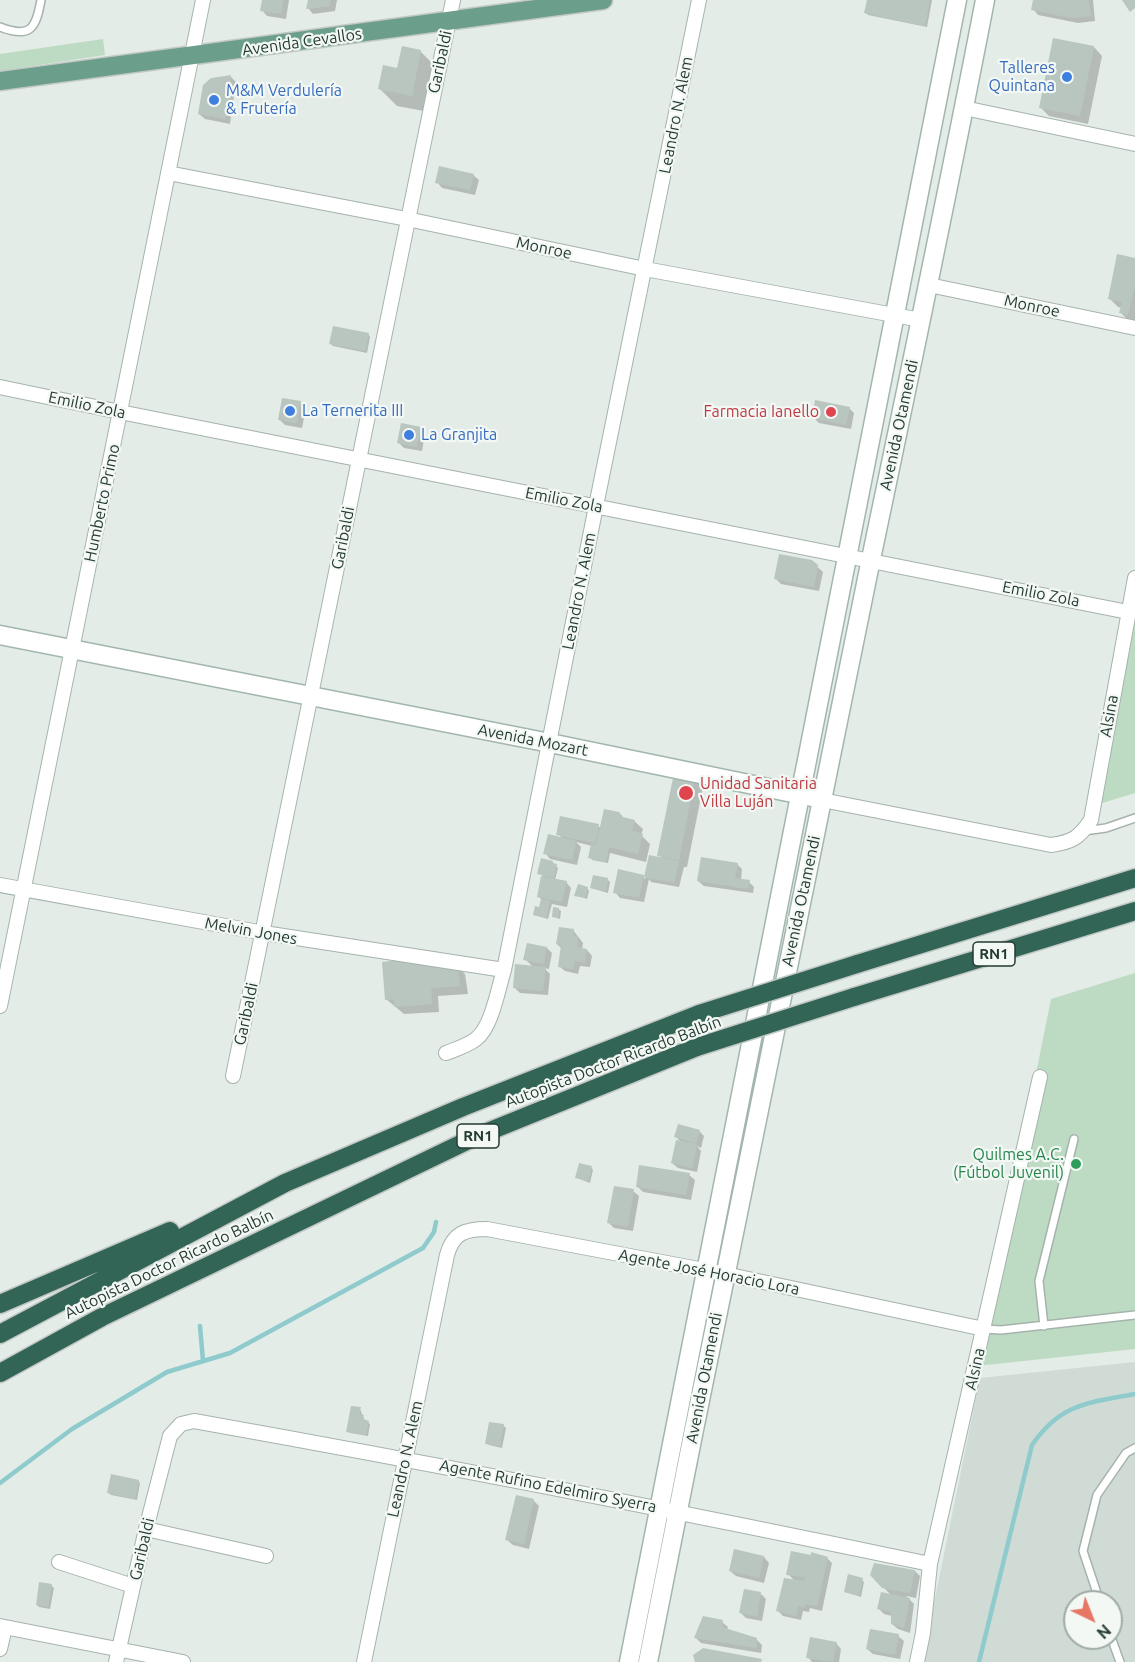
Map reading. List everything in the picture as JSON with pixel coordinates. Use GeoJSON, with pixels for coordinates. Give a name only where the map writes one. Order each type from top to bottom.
{"type":"FeatureCollection","features":[{"type":"Feature","properties":{"kind":"highway","name":"Autopista Doctor Ricardo Balbín"},"geometry":{"type":"LineString","coordinates":[[0,1334],[285,1183],[463,1107],[699,1014],[1135,878]]}},
{"type":"Feature","properties":{"kind":"highway","name":"Autopista Doctor Ricardo Balbín"},"geometry":{"type":"LineString","coordinates":[[0,1373],[102,1317],[475,1137],[697,1047],[1135,911]]}},
{"type":"Feature","properties":{"kind":"highway"},"geometry":{"type":"LineString","coordinates":[[0,1304],[285,1183]]}},
{"type":"Feature","properties":{"kind":"highway"},"geometry":{"type":"LineString","coordinates":[[0,1383],[102,1317]]}},
{"type":"Feature","properties":{"kind":"main road","name":"Avenida Cevallos"},"geometry":{"type":"LineString","coordinates":[[0,81],[603,0]]}},
{"type":"Feature","properties":{"kind":"main road","name":"Avenida Otamendi"},"geometry":{"type":"LineString","coordinates":[[648,1662],[669,1510],[716,1273],[801,795],[957,0]]}},
{"type":"Feature","properties":{"kind":"main road","name":"Avenida Otamendi"},"geometry":{"type":"LineString","coordinates":[[716,1273],[822,800],[929,285],[985,0]]}},
{"type":"Feature","properties":{"kind":"main road","name":"Avenida Mozart"},"geometry":{"type":"LineString","coordinates":[[0,634],[550,743],[822,800]]}},
{"type":"Feature","properties":{"kind":"main road","name":"Avenida Otamendi"},"geometry":{"type":"LineString","coordinates":[[629,1662],[669,1510]]}},
{"type":"Feature","properties":{"kind":"street","name":"Humberto Primo"},"geometry":{"type":"LineString","coordinates":[[0,1006],[203,0]]}},
{"type":"Feature","properties":{"kind":"street","name":"Garibaldi"},"geometry":{"type":"LineString","coordinates":[[233,1076],[453,0]]}},
{"type":"Feature","properties":{"kind":"street","name":"Leandro N. Alem"},"geometry":{"type":"LineString","coordinates":[[446,1053],[462,1048],[478,1038],[489,1020],[504,970],[699,0]]}},
{"type":"Feature","properties":{"kind":"street"},"geometry":{"type":"LineString","coordinates":[[964,108],[1135,144]]}},
{"type":"Feature","properties":{"kind":"street","name":"Monroe"},"geometry":{"type":"LineString","coordinates":[[168,173],[645,268],[921,320]]}},
{"type":"Feature","properties":{"kind":"street","name":"Monroe"},"geometry":{"type":"LineString","coordinates":[[929,285],[1135,328]]}},
{"type":"Feature","properties":{"kind":"street","name":"Emilio Zola"},"geometry":{"type":"LineString","coordinates":[[0,387],[1128,612]]}},
{"type":"Feature","properties":{"kind":"street","name":"Alsina"},"geometry":{"type":"LineString","coordinates":[[1084,831],[1091,820],[1135,578]]}},
{"type":"Feature","properties":{"kind":"street","name":"Avenida Mozart"},"geometry":{"type":"LineString","coordinates":[[822,800],[1051,845],[1065,843],[1084,831]]}},
{"type":"Feature","properties":{"kind":"street","name":"Melvin Jones"},"geometry":{"type":"LineString","coordinates":[[0,885],[264,933],[504,970]]}},
{"type":"Feature","properties":{"kind":"street","name":"Alsina"},"geometry":{"type":"LineString","coordinates":[[917,1662],[923,1633],[930,1564],[1040,1077]]}},
{"type":"Feature","properties":{"kind":"street","name":"Agente José Horacio Lora"},"geometry":{"type":"LineString","coordinates":[[447,1255],[450,1245],[457,1236],[471,1229],[486,1229],[716,1273],[984,1329]]}},
{"type":"Feature","properties":{"kind":"street","name":"Leandro N. Alem"},"geometry":{"type":"LineString","coordinates":[[364,1662],[447,1255]]}},
{"type":"Feature","properties":{"kind":"street","name":"Agente Rufino Edelmiro Syerra"},"geometry":{"type":"LineString","coordinates":[[170,1437],[181,1424],[195,1421],[405,1458],[930,1564]]}},
{"type":"Feature","properties":{"kind":"street","name":"Garibaldi"},"geometry":{"type":"LineString","coordinates":[[117,1655],[170,1437]]}},
{"type":"Feature","properties":{"kind":"street"},"geometry":{"type":"LineString","coordinates":[[146,1529],[266,1556]]}},
{"type":"Feature","properties":{"kind":"street"},"geometry":{"type":"LineString","coordinates":[[59,1563],[133,1586]]}},
{"type":"Feature","properties":{"kind":"street"},"geometry":{"type":"LineString","coordinates":[[0,1649],[2,1627],[117,1655],[183,1662]]}},
{"type":"Feature","properties":{"kind":"lane"},"geometry":{"type":"LineString","coordinates":[[0,27],[21,33],[30,28],[37,23],[41,0]]}},
{"type":"Feature","properties":{"kind":"lane"},"geometry":{"type":"LineString","coordinates":[[1084,831],[1106,828],[1135,819]]}},
{"type":"Feature","properties":{"kind":"lane"},"geometry":{"type":"LineString","coordinates":[[1044,1326],[1039,1281],[1074,1139]]}},
{"type":"Feature","properties":{"kind":"lane"},"geometry":{"type":"LineString","coordinates":[[984,1329],[1044,1326],[1135,1315]]}},
{"type":"Feature","properties":{"kind":"lane"},"geometry":{"type":"LineString","coordinates":[[1096,1590],[1083,1551],[1097,1496],[1126,1453],[1135,1448]]}},
{"type":"Feature","properties":{"kind":"shaded area"},"geometry":{"type":"Polygon","coordinates":[[[1135,1362],[1135,1662],[922,1662],[980,1378],[1135,1362]]]}},
{"type":"Feature","properties":{"kind":"green space"},"geometry":{"type":"Polygon","coordinates":[[[103,39],[105,55],[0,71],[0,54],[103,39]]]}},
{"type":"Feature","properties":{"kind":"green space"},"geometry":{"type":"Polygon","coordinates":[[[1135,609],[1135,793],[1096,805],[1135,609]]]}},
{"type":"Feature","properties":{"kind":"green space","name":"Quilmes A.C. (Fútbol Juvenil)"},"geometry":{"type":"Polygon","coordinates":[[[1135,973],[1135,1349],[977,1366],[1051,999],[1135,973]]]}},
{"type":"Feature","properties":{"kind":"building"},"geometry":{"type":"Polygon","coordinates":[[[262,0],[283,0],[281,14],[260,11],[262,0]]]}},
{"type":"Feature","properties":{"kind":"building"},"geometry":{"type":"Polygon","coordinates":[[[308,0],[331,0],[330,6],[306,9],[308,0]]]}},
{"type":"Feature","properties":{"kind":"building"},"geometry":{"type":"Polygon","coordinates":[[[867,0],[930,0],[925,26],[864,13],[867,0]]]}},
{"type":"Feature","properties":{"kind":"building"},"geometry":{"type":"Polygon","coordinates":[[[1033,0],[1089,0],[1091,16],[1072,18],[1031,10],[1033,0]]]}},
{"type":"Feature","properties":{"kind":"building"},"geometry":{"type":"Polygon","coordinates":[[[1122,0],[1135,0],[1135,8],[1130,12],[1122,0]]]}},
{"type":"Feature","properties":{"kind":"building","name":"Talleres Quintana"},"geometry":{"type":"Polygon","coordinates":[[[1053,38],[1094,46],[1080,116],[1039,108],[1053,38]]]}},
{"type":"Feature","properties":{"kind":"building"},"geometry":{"type":"Polygon","coordinates":[[[402,46],[421,50],[412,96],[378,89],[383,65],[397,68],[402,46]]]}},
{"type":"Feature","properties":{"kind":"building","name":"M&M Verdulería & Frutería"},"geometry":{"type":"Polygon","coordinates":[[[231,75],[225,119],[198,114],[203,85],[211,78],[231,75]]]}},
{"type":"Feature","properties":{"kind":"building"},"geometry":{"type":"Polygon","coordinates":[[[439,166],[474,174],[470,190],[435,183],[439,166]]]}},
{"type":"Feature","properties":{"kind":"building"},"geometry":{"type":"Polygon","coordinates":[[[1117,254],[1135,258],[1135,285],[1128,315],[1119,313],[1122,302],[1108,299],[1117,254]]]}},
{"type":"Feature","properties":{"kind":"building"},"geometry":{"type":"Polygon","coordinates":[[[333,326],[369,333],[365,351],[329,344],[333,326]]]}},
{"type":"Feature","properties":{"kind":"building","name":"La Ternerita III"},"geometry":{"type":"Polygon","coordinates":[[[282,398],[301,401],[297,423],[278,420],[282,398]]]}},
{"type":"Feature","properties":{"kind":"building","name":"Farmacia Ianello"},"geometry":{"type":"Polygon","coordinates":[[[815,400],[850,407],[846,425],[812,418],[815,400]]]}},
{"type":"Feature","properties":{"kind":"building","name":"La Granjita"},"geometry":{"type":"Polygon","coordinates":[[[401,423],[421,427],[417,447],[397,443],[401,423]]]}},
{"type":"Feature","properties":{"kind":"building"},"geometry":{"type":"Polygon","coordinates":[[[779,554],[812,560],[818,565],[814,587],[774,579],[779,554]]]}},
{"type":"Feature","properties":{"kind":"building"},"geometry":{"type":"Polygon","coordinates":[[[674,773],[695,777],[679,860],[657,856],[674,773]]]}},
{"type":"Feature","properties":{"kind":"building"},"geometry":{"type":"Polygon","coordinates":[[[604,809],[619,812],[623,817],[635,820],[632,831],[643,834],[638,854],[609,847],[606,862],[588,858],[591,844],[596,845],[604,809]]]}},
{"type":"Feature","properties":{"kind":"building"},"geometry":{"type":"Polygon","coordinates":[[[560,816],[599,824],[595,843],[556,835],[560,816]]]}},
{"type":"Feature","properties":{"kind":"building"},"geometry":{"type":"Polygon","coordinates":[[[548,834],[576,841],[572,860],[543,854],[548,834]]]}},
{"type":"Feature","properties":{"kind":"building"},"geometry":{"type":"Polygon","coordinates":[[[649,855],[679,861],[674,883],[644,877],[649,855]]]}},
{"type":"Feature","properties":{"kind":"building"},"geometry":{"type":"Polygon","coordinates":[[[701,857],[738,863],[735,878],[750,880],[748,889],[697,881],[701,857]]]}},
{"type":"Feature","properties":{"kind":"building"},"geometry":{"type":"Polygon","coordinates":[[[541,858],[557,864],[554,878],[537,874],[541,858]]]}},
{"type":"Feature","properties":{"kind":"building"},"geometry":{"type":"Polygon","coordinates":[[[618,869],[644,875],[639,898],[613,893],[618,869]]]}},
{"type":"Feature","properties":{"kind":"building"},"geometry":{"type":"Polygon","coordinates":[[[593,875],[608,878],[606,891],[590,888],[593,875]]]}},
{"type":"Feature","properties":{"kind":"building"},"geometry":{"type":"Polygon","coordinates":[[[541,876],[567,881],[562,902],[537,897],[541,876]]]}},
{"type":"Feature","properties":{"kind":"building"},"geometry":{"type":"Polygon","coordinates":[[[578,884],[588,887],[585,898],[574,896],[578,884]]]}},
{"type":"Feature","properties":{"kind":"building"},"geometry":{"type":"Polygon","coordinates":[[[541,899],[550,901],[546,918],[533,915],[535,906],[539,907],[541,899]]]}},
{"type":"Feature","properties":{"kind":"building"},"geometry":{"type":"Polygon","coordinates":[[[553,907],[559,908],[558,918],[552,917],[553,907]]]}},
{"type":"Feature","properties":{"kind":"building"},"geometry":{"type":"Polygon","coordinates":[[[559,927],[574,929],[573,935],[578,936],[577,947],[587,949],[585,963],[575,961],[573,969],[558,967],[561,945],[556,944],[559,927]]]}},
{"type":"Feature","properties":{"kind":"building"},"geometry":{"type":"Polygon","coordinates":[[[527,943],[547,947],[544,964],[523,960],[527,943]]]}},
{"type":"Feature","properties":{"kind":"building"},"geometry":{"type":"Polygon","coordinates":[[[401,960],[457,964],[460,986],[431,988],[432,1004],[394,1007],[394,999],[385,1000],[382,962],[401,960]]]}},
{"type":"Feature","properties":{"kind":"building"},"geometry":{"type":"Polygon","coordinates":[[[515,964],[546,967],[543,991],[513,988],[515,964]]]}},
{"type":"Feature","properties":{"kind":"building"},"geometry":{"type":"Polygon","coordinates":[[[678,1124],[700,1130],[696,1143],[674,1137],[678,1124]]]}},
{"type":"Feature","properties":{"kind":"building"},"geometry":{"type":"Polygon","coordinates":[[[676,1140],[697,1144],[692,1168],[671,1163],[676,1140]]]}},
{"type":"Feature","properties":{"kind":"building"},"geometry":{"type":"Polygon","coordinates":[[[579,1163],[592,1166],[588,1181],[575,1178],[579,1163]]]}},
{"type":"Feature","properties":{"kind":"building"},"geometry":{"type":"Polygon","coordinates":[[[639,1165],[690,1173],[686,1195],[636,1187],[639,1165]]]}},
{"type":"Feature","properties":{"kind":"building"},"geometry":{"type":"Polygon","coordinates":[[[614,1186],[634,1189],[628,1227],[607,1223],[614,1186]]]}},
{"type":"Feature","properties":{"kind":"building"},"geometry":{"type":"Polygon","coordinates":[[[351,1406],[361,1407],[359,1414],[364,1415],[363,1419],[369,1421],[366,1435],[346,1432],[351,1406]]]}},
{"type":"Feature","properties":{"kind":"building"},"geometry":{"type":"Polygon","coordinates":[[[489,1422],[504,1424],[500,1446],[485,1444],[489,1422]]]}},
{"type":"Feature","properties":{"kind":"building"},"geometry":{"type":"Polygon","coordinates":[[[111,1474],[139,1480],[135,1499],[107,1493],[111,1474]]]}},
{"type":"Feature","properties":{"kind":"building"},"geometry":{"type":"Polygon","coordinates":[[[516,1495],[534,1499],[524,1544],[505,1540],[516,1495]]]}},
{"type":"Feature","properties":{"kind":"building"},"geometry":{"type":"Polygon","coordinates":[[[734,1549],[764,1556],[759,1578],[729,1571],[734,1549]]]}},
{"type":"Feature","properties":{"kind":"building"},"geometry":{"type":"Polygon","coordinates":[[[791,1551],[811,1555],[811,1552],[828,1557],[817,1606],[805,1604],[804,1608],[798,1606],[796,1616],[776,1611],[784,1578],[804,1581],[805,1577],[786,1575],[791,1551]]]}},
{"type":"Feature","properties":{"kind":"building"},"geometry":{"type":"Polygon","coordinates":[[[874,1563],[915,1570],[910,1593],[882,1588],[870,1575],[874,1563]]]}},
{"type":"Feature","properties":{"kind":"building"},"geometry":{"type":"Polygon","coordinates":[[[848,1574],[863,1578],[859,1596],[844,1592],[848,1574]]]}},
{"type":"Feature","properties":{"kind":"building"},"geometry":{"type":"Polygon","coordinates":[[[39,1582],[52,1584],[48,1607],[36,1605],[39,1582]]]}},
{"type":"Feature","properties":{"kind":"building"},"geometry":{"type":"Polygon","coordinates":[[[744,1589],[761,1592],[757,1616],[739,1613],[744,1589]]]}},
{"type":"Feature","properties":{"kind":"building"},"geometry":{"type":"Polygon","coordinates":[[[881,1592],[910,1598],[904,1628],[891,1624],[891,1612],[877,1609],[881,1592]]]}},
{"type":"Feature","properties":{"kind":"building"},"geometry":{"type":"Polygon","coordinates":[[[703,1616],[723,1620],[722,1627],[757,1638],[756,1648],[694,1638],[703,1616]]]}},
{"type":"Feature","properties":{"kind":"building"},"geometry":{"type":"Polygon","coordinates":[[[870,1629],[899,1634],[895,1655],[866,1649],[870,1629]]]}},
{"type":"Feature","properties":{"kind":"building"},"geometry":{"type":"Polygon","coordinates":[[[810,1637],[837,1642],[833,1662],[806,1658],[810,1637]]]}},
{"type":"Feature","properties":{"kind":"building"},"geometry":{"type":"Polygon","coordinates":[[[703,1648],[762,1659],[761,1662],[695,1662],[693,1655],[703,1648]]]}},
{"type":"Feature","properties":{"kind":"waterway"},"geometry":{"type":"LineString","coordinates":[[0,1483],[72,1429],[167,1372],[230,1353],[423,1248],[434,1232],[436,1222]]}},
{"type":"Feature","properties":{"kind":"waterway"},"geometry":{"type":"LineString","coordinates":[[200,1326],[203,1361]]}},
{"type":"Feature","properties":{"kind":"waterway"},"geometry":{"type":"LineString","coordinates":[[979,1662],[1032,1445],[1054,1421],[1077,1407],[1135,1394]]}},
{"type":"Feature","properties":{"kind":"place","name":"Talleres Quintana"},"geometry":{"type":"Point","coordinates":[1067,77]}},
{"type":"Feature","properties":{"kind":"place","name":"M&M Verdulería & Frutería"},"geometry":{"type":"Point","coordinates":[214,100]}},
{"type":"Feature","properties":{"kind":"place","name":"La Ternerita III"},"geometry":{"type":"Point","coordinates":[290,411]}},
{"type":"Feature","properties":{"kind":"place","name":"Farmacia Ianello"},"geometry":{"type":"Point","coordinates":[831,412]}},
{"type":"Feature","properties":{"kind":"place","name":"La Granjita"},"geometry":{"type":"Point","coordinates":[409,435]}},
{"type":"Feature","properties":{"kind":"place","name":"Unidad Sanitaria Villa Luján"},"geometry":{"type":"Point","coordinates":[686,793]}},
{"type":"Feature","properties":{"kind":"place","name":"Quilmes A.C. (Fútbol Juvenil)"},"geometry":{"type":"Point","coordinates":[1076,1164]}}]}
